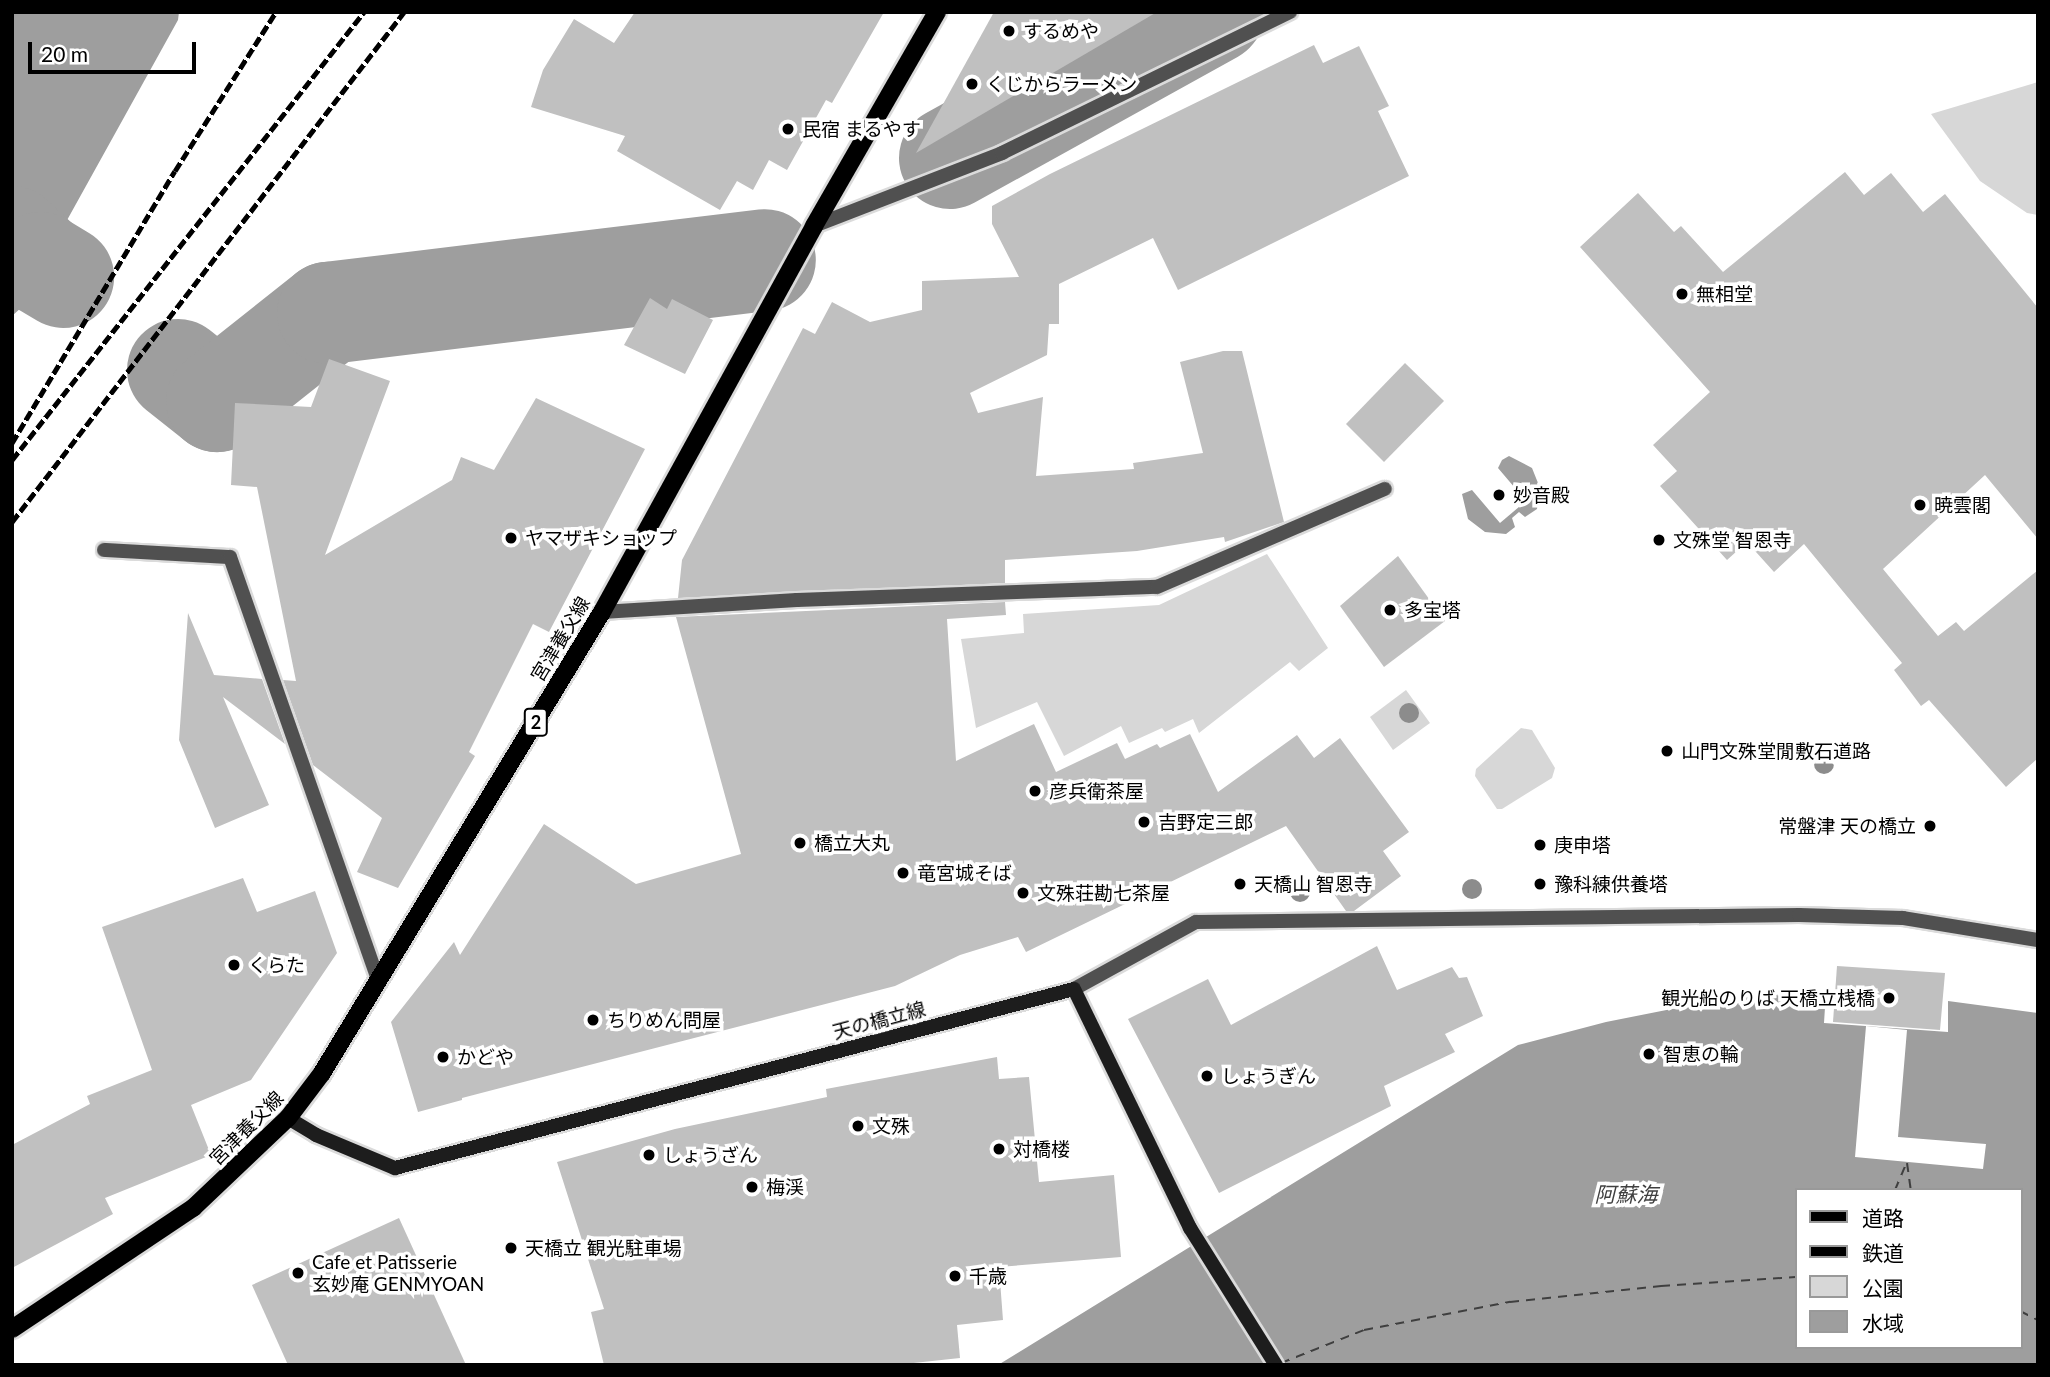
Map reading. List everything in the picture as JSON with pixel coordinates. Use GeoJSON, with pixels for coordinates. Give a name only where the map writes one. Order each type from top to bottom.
{"type":"FeatureCollection","features":[{"type":"Feature","properties":{"kind":"main road","name":"宮津養父線"},"geometry":{"type":"LineString","coordinates":[[12,1329],[193,1208],[288,1118],[322,1073],[602,612],[814,226],[937,12]]}},
{"type":"Feature","properties":{"kind":"main road","name":"天の橋立線"},"geometry":{"type":"LineString","coordinates":[[288,1118],[316,1135],[396,1168],[1074,989]]}},
{"type":"Feature","properties":{"kind":"main road"},"geometry":{"type":"LineString","coordinates":[[1074,989],[1198,1241],[1276,1365]]}},
{"type":"Feature","properties":{"kind":"street"},"geometry":{"type":"LineString","coordinates":[[814,226],[1002,153],[1290,12]]}},
{"type":"Feature","properties":{"kind":"street"},"geometry":{"type":"LineString","coordinates":[[602,612],[797,600],[1157,587],[1385,489]]}},
{"type":"Feature","properties":{"kind":"street"},"geometry":{"type":"LineString","coordinates":[[104,550],[230,557],[379,983]]}},
{"type":"Feature","properties":{"kind":"street"},"geometry":{"type":"LineString","coordinates":[[1074,989],[1196,922],[1799,915],[1903,918],[2038,940]]}},
{"type":"Feature","properties":{"kind":"green space"},"geometry":{"type":"Polygon","coordinates":[[[2038,82],[2038,215],[2027,213],[1980,181],[1931,114],[2038,82]]]}},
{"type":"Feature","properties":{"kind":"green space"},"geometry":{"type":"Polygon","coordinates":[[[1267,554],[1328,648],[1299,671],[1290,662],[1199,733],[1193,719],[1165,732],[1162,728],[1129,743],[1121,726],[1064,756],[1037,702],[976,728],[961,639],[1024,633],[1023,614],[1159,605],[1267,554]]]}},
{"type":"Feature","properties":{"kind":"green space"},"geometry":{"type":"Polygon","coordinates":[[[1406,690],[1430,723],[1393,750],[1370,717],[1406,690]]]}},
{"type":"Feature","properties":{"kind":"green space"},"geometry":{"type":"Polygon","coordinates":[[[1521,728],[1532,730],[1555,768],[1552,778],[1502,809],[1497,809],[1475,776],[1476,769],[1521,728]]]}},
{"type":"Feature","properties":{"kind":"water"},"geometry":{"type":"Polygon","coordinates":[[[12,12],[179,12],[178,20],[66,222],[59,287],[50,312],[23,306],[12,316],[12,12]]]}},
{"type":"Feature","properties":{"kind":"water"},"geometry":{"type":"Polygon","coordinates":[[[1509,456],[1532,468],[1540,488],[1537,509],[1525,517],[1519,512],[1512,518],[1515,527],[1506,534],[1485,532],[1468,519],[1462,494],[1472,490],[1500,523],[1526,501],[1498,468],[1502,460],[1509,456]]]}},
{"type":"Feature","properties":{"kind":"water","name":"阿蘇海"},"geometry":{"type":"Polygon","coordinates":[[[1826,992],[1824,1023],[1948,1032],[1948,1001],[2038,1013],[2038,1365],[998,1365],[1518,1045],[1606,1022],[1742,995],[1826,992]]]}},
{"type":"Feature","properties":{"kind":"pier"},"geometry":{"type":"Polygon","coordinates":[[[1866,1026],[1907,1030],[1898,1137],[1986,1144],[1983,1169],[1855,1157],[1866,1026]]]}},
{"type":"Feature","properties":{"kind":"building"},"geometry":{"type":"Polygon","coordinates":[[[635,12],[884,12],[832,103],[826,100],[787,170],[769,160],[753,190],[737,181],[720,210],[617,151],[625,136],[531,107],[543,70],[574,19],[614,43],[635,12]]]}},
{"type":"Feature","properties":{"kind":"building"},"geometry":{"type":"Polygon","coordinates":[[[994,12],[1157,12],[916,153],[994,12]]]}},
{"type":"Feature","properties":{"kind":"building"},"geometry":{"type":"Polygon","coordinates":[[[1314,45],[1323,63],[1359,46],[1389,106],[1378,111],[1409,176],[1178,290],[1153,238],[1059,284],[1059,324],[1049,324],[1047,355],[970,393],[978,413],[1043,397],[1036,476],[1134,469],[1133,463],[1203,453],[1180,362],[1223,351],[1242,351],[1284,522],[1225,542],[1224,537],[1137,551],[1005,560],[1005,583],[678,598],[682,560],[803,328],[815,334],[832,302],[870,322],[922,310],[922,281],[1019,277],[992,224],[992,206],[1050,174],[1314,45]]]}},
{"type":"Feature","properties":{"kind":"building"},"geometry":{"type":"Polygon","coordinates":[[[1845,172],[1864,195],[1891,173],[1923,212],[1945,194],[2038,308],[2038,539],[1985,475],[1883,569],[1938,636],[1956,622],[1964,631],[2038,570],[2038,758],[2006,787],[1929,700],[1921,706],[1894,670],[1902,663],[1804,544],[1774,572],[1747,542],[1727,560],[1660,486],[1677,471],[1653,445],[1710,392],[1580,247],[1638,193],[1674,232],[1681,226],[1723,272],[1845,172]]]}},
{"type":"Feature","properties":{"kind":"building"},"geometry":{"type":"Polygon","coordinates":[[[650,298],[667,309],[672,299],[713,320],[685,374],[624,345],[650,298]]]}},
{"type":"Feature","properties":{"kind":"building"},"geometry":{"type":"Polygon","coordinates":[[[329,359],[390,381],[325,555],[452,480],[461,457],[494,470],[536,398],[645,449],[549,632],[533,624],[469,752],[475,756],[398,888],[357,872],[382,818],[313,765],[283,680],[296,681],[257,487],[231,485],[235,403],[311,407],[329,359]]]}},
{"type":"Feature","properties":{"kind":"building"},"geometry":{"type":"Polygon","coordinates":[[[1405,363],[1444,401],[1384,462],[1346,424],[1405,363]]]}},
{"type":"Feature","properties":{"kind":"building","name":"多宝塔"},"geometry":{"type":"Polygon","coordinates":[[[1398,556],[1445,621],[1384,667],[1340,606],[1398,556]]]}},
{"type":"Feature","properties":{"kind":"building"},"geometry":{"type":"Polygon","coordinates":[[[1005,602],[1006,615],[947,619],[956,761],[1034,724],[1056,772],[1117,743],[1125,759],[1157,744],[1160,748],[1190,734],[1218,792],[1297,735],[1314,758],[1340,738],[1409,832],[1383,851],[1401,876],[1354,911],[1346,911],[1286,826],[1026,952],[1018,937],[960,955],[895,986],[462,1098],[418,1112],[391,1022],[454,942],[460,955],[544,824],[636,884],[741,854],[676,617],[1005,602]]]}},
{"type":"Feature","properties":{"kind":"building"},"geometry":{"type":"Polygon","coordinates":[[[188,613],[214,675],[262,679],[285,744],[223,697],[269,805],[215,828],[179,740],[188,613]]]}},
{"type":"Feature","properties":{"kind":"building"},"geometry":{"type":"Polygon","coordinates":[[[243,878],[257,912],[315,891],[337,953],[251,1080],[191,1105],[211,1155],[105,1198],[113,1214],[12,1268],[12,1145],[90,1104],[87,1096],[152,1070],[102,927],[243,878]]]}},
{"type":"Feature","properties":{"kind":"building"},"geometry":{"type":"Polygon","coordinates":[[[1377,946],[1397,990],[1452,967],[1459,978],[1467,977],[1483,1016],[1445,1034],[1455,1052],[1384,1086],[1391,1106],[1219,1193],[1128,1019],[1208,979],[1231,1025],[1377,946]]]}},
{"type":"Feature","properties":{"kind":"building","name":"観光船のりば 天橋立桟橋"},"geometry":{"type":"Polygon","coordinates":[[[1837,966],[1945,973],[1940,1030],[1833,1022],[1837,966]]]}},
{"type":"Feature","properties":{"kind":"building"},"geometry":{"type":"Polygon","coordinates":[[[997,1057],[999,1079],[1029,1077],[1039,1182],[1114,1175],[1121,1257],[999,1267],[1003,1320],[957,1325],[960,1358],[895,1365],[604,1365],[591,1312],[604,1309],[557,1162],[675,1129],[827,1097],[826,1089],[997,1057]]]}},
{"type":"Feature","properties":{"kind":"building"},"geometry":{"type":"Polygon","coordinates":[[[399,1218],[466,1365],[288,1365],[252,1285],[399,1218]]]}},
{"type":"Feature","properties":{"kind":"waterway"},"geometry":{"type":"LineString","coordinates":[[950,158],[1213,12]]}},
{"type":"Feature","properties":{"kind":"waterway"},"geometry":{"type":"LineString","coordinates":[[12,237],[40,263],[63,277]]}},
{"type":"Feature","properties":{"kind":"waterway"},"geometry":{"type":"LineString","coordinates":[[178,370],[217,401],[328,313],[765,260]]}},
{"type":"Feature","properties":{"kind":"ferry route"},"geometry":{"type":"LineString","coordinates":[[1896,1188],[1907,1162]]}},
{"type":"Feature","properties":{"kind":"ferry route"},"geometry":{"type":"LineString","coordinates":[[1907,1163],[1911,1188]]}},
{"type":"Feature","properties":{"kind":"ferry route"},"geometry":{"type":"LineString","coordinates":[[1281,1363],[1364,1330],[1510,1302],[1661,1286],[1794,1277]]}},
{"type":"Feature","properties":{"kind":"ferry route"},"geometry":{"type":"LineString","coordinates":[[2022,1312],[2038,1320]]}},
{"type":"Feature","properties":{"kind":"railway"},"geometry":{"type":"LineString","coordinates":[[12,443],[175,171],[276,12]]}},
{"type":"Feature","properties":{"kind":"railway"},"geometry":{"type":"LineString","coordinates":[[12,460],[364,12]]}},
{"type":"Feature","properties":{"kind":"railway"},"geometry":{"type":"LineString","coordinates":[[12,522],[404,12]]}},
{"type":"Feature","properties":{"kind":"place","name":"するめや"},"geometry":{"type":"Point","coordinates":[1009,31]}},
{"type":"Feature","properties":{"kind":"place","name":"くじからラーメン"},"geometry":{"type":"Point","coordinates":[972,84]}},
{"type":"Feature","properties":{"kind":"place","name":"民宿 まるやす"},"geometry":{"type":"Point","coordinates":[788,129]}},
{"type":"Feature","properties":{"kind":"place","name":"無相堂"},"geometry":{"type":"Point","coordinates":[1682,294]}},
{"type":"Feature","properties":{"kind":"place","name":"妙音殿"},"geometry":{"type":"Point","coordinates":[1499,495]}},
{"type":"Feature","properties":{"kind":"place","name":"暁雲閣"},"geometry":{"type":"Point","coordinates":[1920,505]}},
{"type":"Feature","properties":{"kind":"place","name":"ヤマザキショップ"},"geometry":{"type":"Point","coordinates":[511,538]}},
{"type":"Feature","properties":{"kind":"place","name":"文殊堂 智恩寺"},"geometry":{"type":"Point","coordinates":[1659,540]}},
{"type":"Feature","properties":{"kind":"place","name":"多宝塔"},"geometry":{"type":"Point","coordinates":[1390,610]}},
{"type":"Feature","properties":{"kind":"place","name":"山門文殊堂閒敷石道路"},"geometry":{"type":"Point","coordinates":[1667,751]}},
{"type":"Feature","properties":{"kind":"place","name":"彦兵衛茶屋"},"geometry":{"type":"Point","coordinates":[1035,791]}},
{"type":"Feature","properties":{"kind":"place","name":"吉野定三郎"},"geometry":{"type":"Point","coordinates":[1144,822]}},
{"type":"Feature","properties":{"kind":"place","name":"常盤津 天の橋立"},"geometry":{"type":"Point","coordinates":[1930,826]}},
{"type":"Feature","properties":{"kind":"place","name":"橋立大丸"},"geometry":{"type":"Point","coordinates":[800,843]}},
{"type":"Feature","properties":{"kind":"place","name":"庚申塔"},"geometry":{"type":"Point","coordinates":[1540,845]}},
{"type":"Feature","properties":{"kind":"place","name":"竜宮城そば"},"geometry":{"type":"Point","coordinates":[903,873]}},
{"type":"Feature","properties":{"kind":"place","name":"天橋山 智恩寺"},"geometry":{"type":"Point","coordinates":[1240,884]}},
{"type":"Feature","properties":{"kind":"place","name":"豫科練供養塔"},"geometry":{"type":"Point","coordinates":[1540,884]}},
{"type":"Feature","properties":{"kind":"place","name":"文殊荘勘七茶屋"},"geometry":{"type":"Point","coordinates":[1023,893]}},
{"type":"Feature","properties":{"kind":"place","name":"くらた"},"geometry":{"type":"Point","coordinates":[234,965]}},
{"type":"Feature","properties":{"kind":"place","name":"観光船のりば 天橋立桟橋"},"geometry":{"type":"Point","coordinates":[1889,998]}},
{"type":"Feature","properties":{"kind":"place","name":"ちりめん問屋"},"geometry":{"type":"Point","coordinates":[593,1020]}},
{"type":"Feature","properties":{"kind":"place","name":"智恵の輪"},"geometry":{"type":"Point","coordinates":[1649,1054]}},
{"type":"Feature","properties":{"kind":"place","name":"かどや"},"geometry":{"type":"Point","coordinates":[443,1057]}},
{"type":"Feature","properties":{"kind":"place","name":"しょうぎん"},"geometry":{"type":"Point","coordinates":[1207,1076]}},
{"type":"Feature","properties":{"kind":"place","name":"文殊"},"geometry":{"type":"Point","coordinates":[858,1126]}},
{"type":"Feature","properties":{"kind":"place","name":"対橋楼"},"geometry":{"type":"Point","coordinates":[999,1149]}},
{"type":"Feature","properties":{"kind":"place","name":"しょうざん"},"geometry":{"type":"Point","coordinates":[649,1155]}},
{"type":"Feature","properties":{"kind":"place","name":"梅渓"},"geometry":{"type":"Point","coordinates":[752,1187]}},
{"type":"Feature","properties":{"kind":"place","name":"天橋立 観光駐車場"},"geometry":{"type":"Point","coordinates":[511,1248]}},
{"type":"Feature","properties":{"kind":"place","name":"Cafe et Patisserie 玄妙庵 GENMYOAN"},"geometry":{"type":"Point","coordinates":[298,1273]}},
{"type":"Feature","properties":{"kind":"place","name":"千歳"},"geometry":{"type":"Point","coordinates":[955,1276]}}]}
